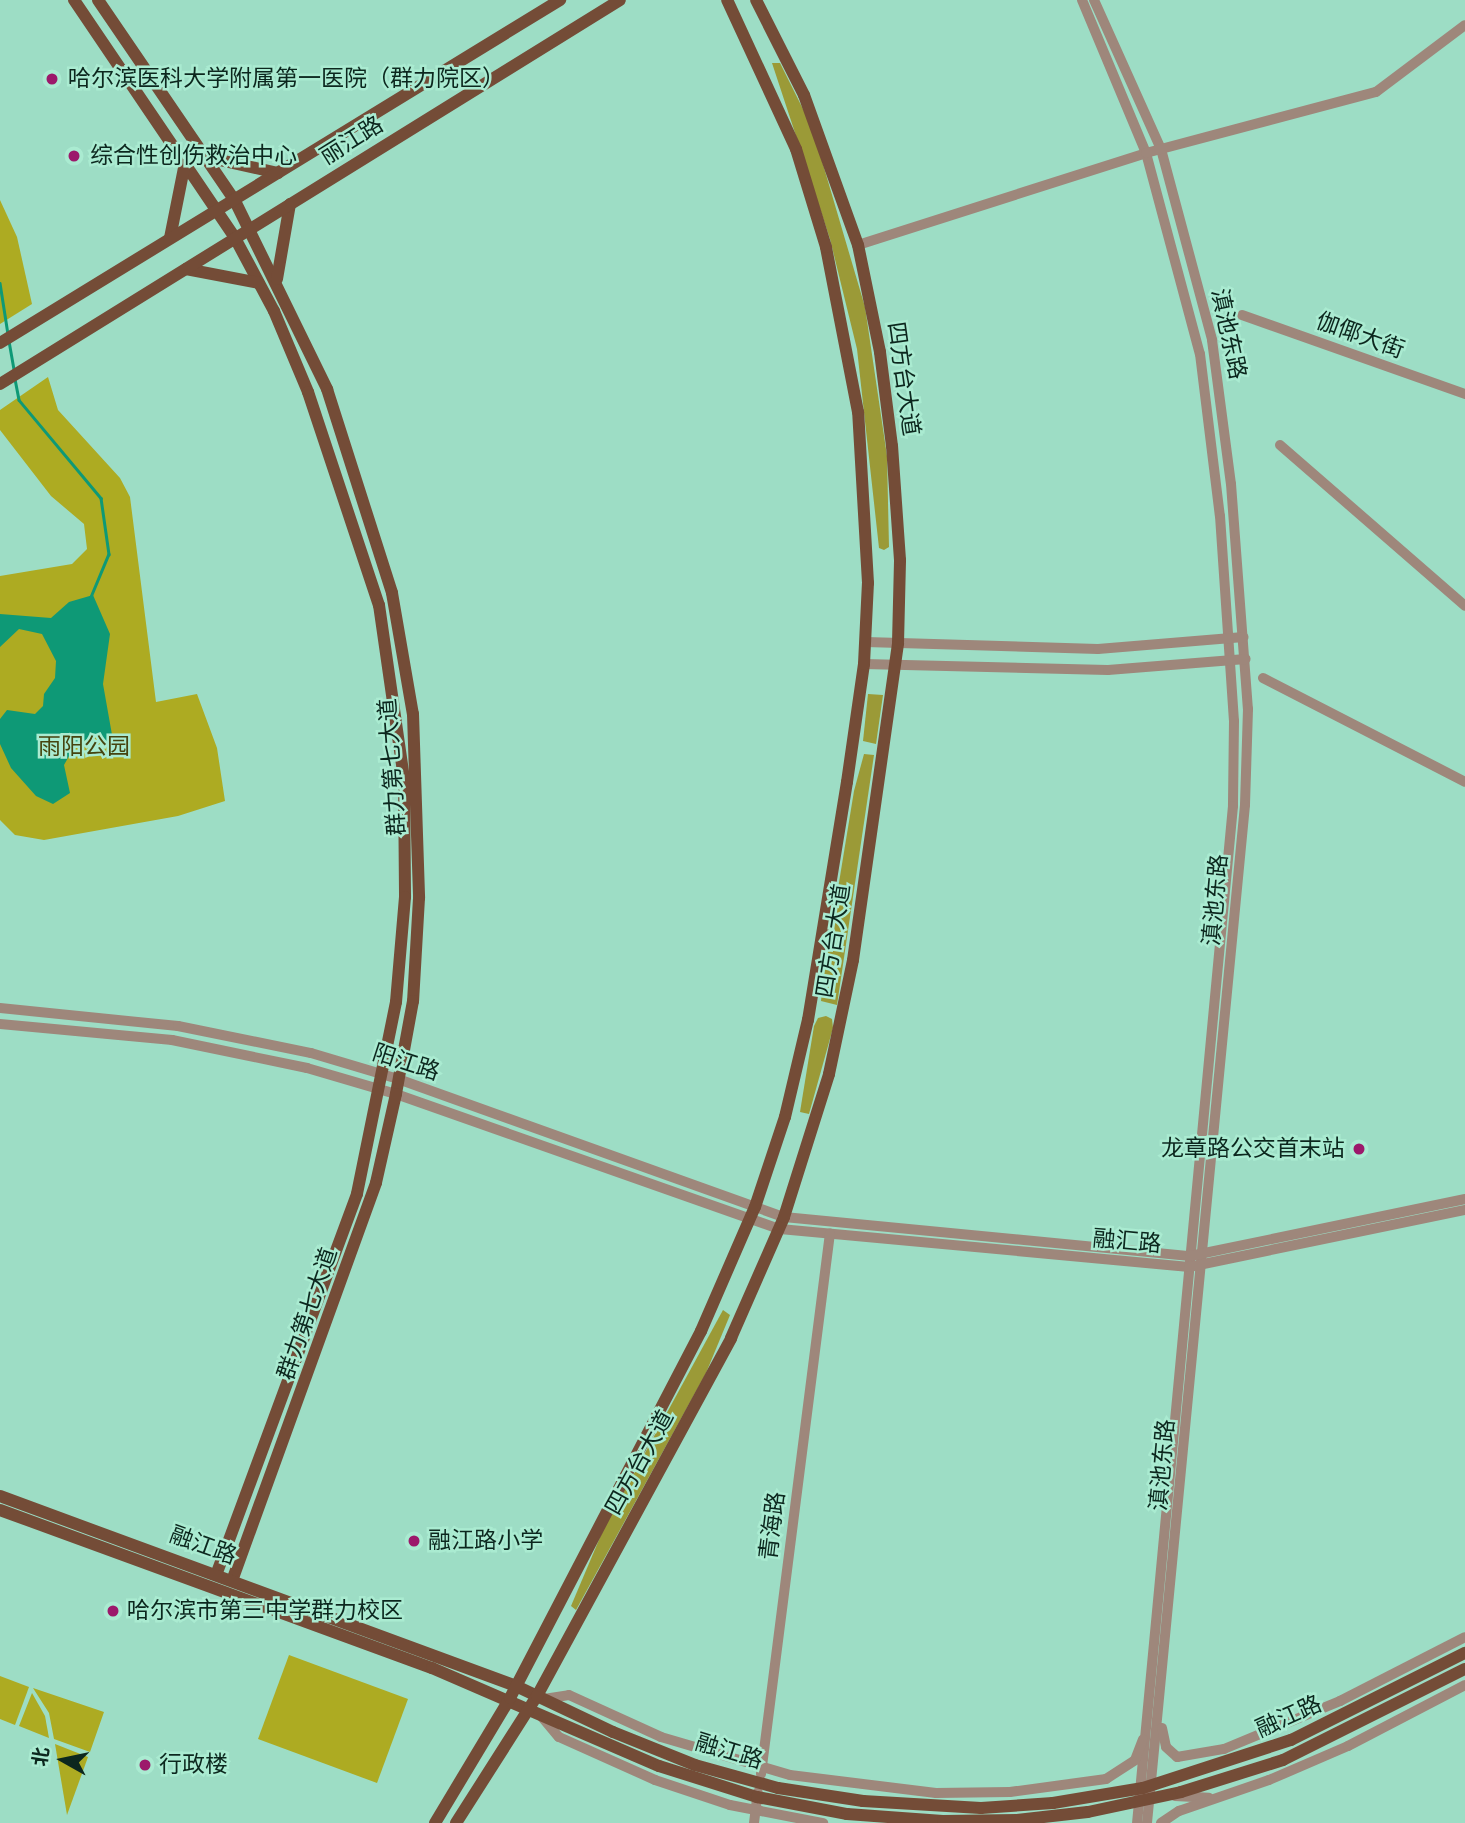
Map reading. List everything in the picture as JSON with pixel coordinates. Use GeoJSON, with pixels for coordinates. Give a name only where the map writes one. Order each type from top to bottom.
{"type":"FeatureCollection","features":[{"type":"Feature","properties":{"kind":"main road","name":"群力第七大道"},"geometry":{"type":"LineString","coordinates":[[75,0],[234,238],[259,283],[308,392],[379,604],[398,714],[404,778],[405,897],[396,1002],[357,1194],[217,1573]]}},
{"type":"Feature","properties":{"kind":"main road","name":"群力第七大道"},"geometry":{"type":"LineString","coordinates":[[98,0],[234,199],[277,279],[327,389],[359,482],[392,593],[413,714],[419,898],[413,1002],[396,1094],[376,1183],[233,1578]]}},
{"type":"Feature","properties":{"kind":"main road","name":"丽江路"},"geometry":{"type":"LineString","coordinates":[[0,343],[560,0]]}},
{"type":"Feature","properties":{"kind":"main road","name":"丽江路"},"geometry":{"type":"LineString","coordinates":[[0,384],[620,0]]}},
{"type":"Feature","properties":{"kind":"main road","name":"四方台大道"},"geometry":{"type":"LineString","coordinates":[[435,1823],[513,1692],[701,1331],[755,1208],[785,1117],[808,1020],[864,664],[865,499],[844,327],[796,149],[726,0]]}},
{"type":"Feature","properties":{"kind":"main road","name":"四方台大道"},"geometry":{"type":"LineString","coordinates":[[456,1823],[537,1703],[713,1373],[782,1223],[841,1025],[897,665],[900,560],[892,446],[880,352],[858,245],[804,95],[756,0]]}},
{"type":"Feature","properties":{"kind":"main road"},"geometry":{"type":"LineString","coordinates":[[206,157],[278,173]]}},
{"type":"Feature","properties":{"kind":"main road"},"geometry":{"type":"LineString","coordinates":[[170,238],[185,163]]}},
{"type":"Feature","properties":{"kind":"main road"},"geometry":{"type":"LineString","coordinates":[[277,279],[290,204]]}},
{"type":"Feature","properties":{"kind":"main road"},"geometry":{"type":"LineString","coordinates":[[186,268],[259,283]]}},
{"type":"Feature","properties":{"kind":"main road","name":"融江路"},"geometry":{"type":"LineString","coordinates":[[0,1496],[233,1578],[513,1692],[668,1769],[848,1814],[943,1821],[1088,1811],[1147,1793],[1189,1774],[1291,1740],[1465,1653]]}},
{"type":"Feature","properties":{"kind":"main road","name":"融江路"},"geometry":{"type":"LineString","coordinates":[[0,1510],[513,1692]]}},
{"type":"Feature","properties":{"kind":"main road","name":"融江路"},"geometry":{"type":"LineString","coordinates":[[537,1703],[714,1770],[758,1790],[863,1801],[981,1808],[1147,1793],[1168,1795],[1283,1760],[1465,1669]]}},
{"type":"Feature","properties":{"kind":"street","name":"滇池东路"},"geometry":{"type":"LineString","coordinates":[[1082,0],[1146,153],[1200,354],[1214,455],[1231,661],[1233,806],[1150,1708],[1147,1823]]}},
{"type":"Feature","properties":{"kind":"street","name":"滇池东路"},"geometry":{"type":"LineString","coordinates":[[1094,0],[1161,149],[1212,340],[1226,432],[1246,659],[1245,805],[1160,1716],[1147,1793],[1137,1823]]}},
{"type":"Feature","properties":{"kind":"street"},"geometry":{"type":"LineString","coordinates":[[858,245],[1146,153],[1376,92],[1465,25]]}},
{"type":"Feature","properties":{"kind":"street","name":"伽倻大街"},"geometry":{"type":"LineString","coordinates":[[1242,315],[1465,394]]}},
{"type":"Feature","properties":{"kind":"street"},"geometry":{"type":"LineString","coordinates":[[1280,446],[1465,606]]}},
{"type":"Feature","properties":{"kind":"street"},"geometry":{"type":"LineString","coordinates":[[866,642],[1098,649],[1244,637]]}},
{"type":"Feature","properties":{"kind":"street"},"geometry":{"type":"LineString","coordinates":[[864,664],[1108,670],[1246,659]]}},
{"type":"Feature","properties":{"kind":"street"},"geometry":{"type":"LineString","coordinates":[[1263,678],[1465,782]]}},
{"type":"Feature","properties":{"kind":"street","name":"阳江路"},"geometry":{"type":"LineString","coordinates":[[0,1008],[205,1030],[383,1074],[755,1208],[782,1223]]}},
{"type":"Feature","properties":{"kind":"street","name":"阳江路"},"geometry":{"type":"LineString","coordinates":[[0,1024],[216,1047],[396,1094],[749,1222],[782,1223]]}},
{"type":"Feature","properties":{"kind":"street","name":"融汇路"},"geometry":{"type":"LineString","coordinates":[[782,1223],[830,1233],[1189,1262],[1465,1199]]}},
{"type":"Feature","properties":{"kind":"street","name":"融汇路"},"geometry":{"type":"LineString","coordinates":[[1202,1259],[1465,1210]]}},
{"type":"Feature","properties":{"kind":"street","name":"融汇路"},"geometry":{"type":"LineString","coordinates":[[782,1223],[1189,1262]]}},
{"type":"Feature","properties":{"kind":"street","name":"青海路"},"geometry":{"type":"LineString","coordinates":[[754,1823],[830,1233]]}},
{"type":"Feature","properties":{"kind":"street"},"geometry":{"type":"LineString","coordinates":[[1160,1716],[1170,1754],[1185,1759],[1224,1749],[1340,1701],[1465,1636]]}},
{"type":"Feature","properties":{"kind":"street"},"geometry":{"type":"LineString","coordinates":[[1161,1823],[1179,1811],[1348,1746],[1465,1685]]}},
{"type":"Feature","properties":{"kind":"street"},"geometry":{"type":"LineString","coordinates":[[823,1823],[755,1811],[683,1790],[586,1752],[559,1737],[537,1703],[569,1695],[661,1737],[762,1769],[857,1786],[936,1793],[1010,1792],[1088,1784],[1117,1774],[1135,1760],[1150,1708]]}},
{"type":"Feature","properties":{"kind":"street"},"geometry":{"type":"LineString","coordinates":[[1189,1774],[1224,1749]]}},
{"type":"Feature","properties":{"kind":"street"},"geometry":{"type":"LineString","coordinates":[[714,1770],[748,1765]]}},
{"type":"Feature","properties":{"kind":"street"},"geometry":{"type":"LineString","coordinates":[[668,1769],[683,1790]]}},
{"type":"Feature","properties":{"kind":"street"},"geometry":{"type":"LineString","coordinates":[[1168,1795],[1214,1799]]}},
{"type":"Feature","properties":{"kind":"street"},"geometry":{"type":"LineString","coordinates":[[1072,1823],[1088,1811]]}},
{"type":"Feature","properties":{"kind":"green space"},"geometry":{"type":"Polygon","coordinates":[[[0,200],[17,237],[32,304],[0,324],[0,200]]]}},
{"type":"Feature","properties":{"kind":"green space","name":"雨阳公园"},"geometry":{"type":"Polygon","coordinates":[[[48,377],[58,410],[120,478],[130,497],[156,702],[197,694],[217,748],[225,801],[178,816],[44,840],[15,835],[0,820],[0,576],[72,564],[87,549],[84,524],[51,496],[0,430],[0,410],[48,377]]]}},
{"type":"Feature","properties":{"kind":"green space"},"geometry":{"type":"Polygon","coordinates":[[[289,1655],[408,1699],[377,1783],[258,1739],[289,1655]]]}},
{"type":"Feature","properties":{"kind":"green space"},"geometry":{"type":"Polygon","coordinates":[[[0,1676],[29,1687],[15,1725],[0,1719],[0,1676]]]}},
{"type":"Feature","properties":{"kind":"green space"},"geometry":{"type":"Polygon","coordinates":[[[33,1688],[104,1712],[90,1752],[54,1739],[49,1713],[33,1688]]]}},
{"type":"Feature","properties":{"kind":"green space"},"geometry":{"type":"Polygon","coordinates":[[[32,1693],[45,1716],[49,1738],[19,1726],[32,1693]]]}},
{"type":"Feature","properties":{"kind":"green space"},"geometry":{"type":"Polygon","coordinates":[[[55,1744],[88,1757],[67,1815],[55,1744]]]}},
{"type":"Feature","properties":{"kind":"shaded area"},"geometry":{"type":"Polygon","coordinates":[[[772,63],[780,63],[812,127],[865,307],[887,456],[889,547],[884,550],[879,548],[857,349],[830,239],[772,63]]]}},
{"type":"Feature","properties":{"kind":"shaded area"},"geometry":{"type":"Polygon","coordinates":[[[93,595],[110,634],[103,684],[114,746],[93,735],[73,749],[64,765],[70,793],[53,804],[36,796],[11,768],[0,744],[0,719],[7,710],[35,714],[43,706],[44,694],[55,678],[56,661],[42,634],[19,629],[0,647],[0,614],[51,618],[69,602],[93,595]]]}},
{"type":"Feature","properties":{"kind":"shaded area"},"geometry":{"type":"Polygon","coordinates":[[[868,694],[883,695],[876,744],[863,741],[868,694]]]}},
{"type":"Feature","properties":{"kind":"shaded area"},"geometry":{"type":"Polygon","coordinates":[[[864,754],[874,755],[837,1005],[821,1001],[823,980],[854,791],[864,754]]]}},
{"type":"Feature","properties":{"kind":"shaded area"},"geometry":{"type":"Polygon","coordinates":[[[826,1016],[832,1019],[833,1028],[809,1114],[800,1112],[814,1026],[818,1018],[826,1016]]]}},
{"type":"Feature","properties":{"kind":"shaded area"},"geometry":{"type":"Polygon","coordinates":[[[723,1310],[730,1315],[706,1373],[576,1610],[571,1606],[604,1528],[723,1310]]]}},
{"type":"Feature","properties":{"kind":"waterway"},"geometry":{"type":"LineString","coordinates":[[0,283],[8,334]]}},
{"type":"Feature","properties":{"kind":"waterway"},"geometry":{"type":"LineString","coordinates":[[9,341],[14,369]]}},
{"type":"Feature","properties":{"kind":"waterway"},"geometry":{"type":"LineString","coordinates":[[15,379],[19,400],[101,498],[109,554],[91,597]]}},
{"type":"Feature","properties":{"kind":"place","name":"哈尔滨医科大学附属第一医院（群力院区）"},"geometry":{"type":"Point","coordinates":[52,79]}},
{"type":"Feature","properties":{"kind":"place","name":"综合性创伤救治中心"},"geometry":{"type":"Point","coordinates":[74,156]}},
{"type":"Feature","properties":{"kind":"place","name":"龙章路公交首末站"},"geometry":{"type":"Point","coordinates":[1359,1149]}},
{"type":"Feature","properties":{"kind":"place","name":"融江路小学"},"geometry":{"type":"Point","coordinates":[414,1541]}},
{"type":"Feature","properties":{"kind":"place","name":"哈尔滨市第三中学群力校区"},"geometry":{"type":"Point","coordinates":[113,1611]}},
{"type":"Feature","properties":{"kind":"place","name":"行政楼"},"geometry":{"type":"Point","coordinates":[145,1765]}}]}
